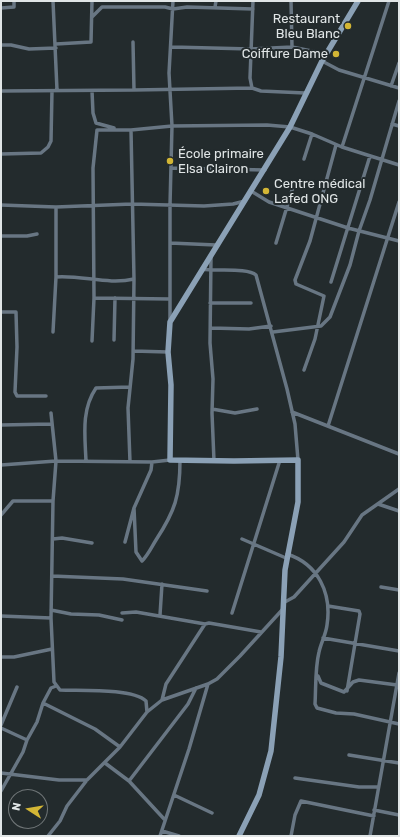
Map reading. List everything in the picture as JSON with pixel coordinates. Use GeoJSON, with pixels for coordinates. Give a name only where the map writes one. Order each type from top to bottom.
{"type":"FeatureCollection","features":[{"type":"Feature","properties":{"kind":"street"},"geometry":{"type":"LineString","coordinates":[[1,8],[14,7],[14,1]]}},
{"type":"Feature","properties":{"kind":"street"},"geometry":{"type":"LineString","coordinates":[[1,154],[41,153],[48,147],[51,141],[55,91],[56,46],[53,1]]}},
{"type":"Feature","properties":{"kind":"street"},"geometry":{"type":"LineString","coordinates":[[1,45],[11,45],[29,49],[92,42],[92,1]]}},
{"type":"Feature","properties":{"kind":"street"},"geometry":{"type":"LineString","coordinates":[[170,460],[171,385],[168,352],[170,322],[172,126],[169,89],[173,1]]}},
{"type":"Feature","properties":{"kind":"street"},"geometry":{"type":"LineString","coordinates":[[215,7],[216,1]]}},
{"type":"Feature","properties":{"kind":"street"},"geometry":{"type":"LineString","coordinates":[[252,88],[250,78],[253,1]]}},
{"type":"Feature","properties":{"kind":"street"},"geometry":{"type":"LineString","coordinates":[[291,1],[292,47]]}},
{"type":"Feature","properties":{"kind":"street"},"geometry":{"type":"LineString","coordinates":[[170,322],[216,245],[265,170],[290,127],[305,93],[322,61],[358,1]]}},
{"type":"Feature","properties":{"kind":"street"},"geometry":{"type":"LineString","coordinates":[[342,147],[388,1]]}},
{"type":"Feature","properties":{"kind":"street"},"geometry":{"type":"LineString","coordinates":[[92,16],[102,7],[165,7],[173,9],[187,7],[215,7],[253,9]]}},
{"type":"Feature","properties":{"kind":"street"},"geometry":{"type":"LineString","coordinates":[[133,42],[134,90]]}},
{"type":"Feature","properties":{"kind":"street"},"geometry":{"type":"LineString","coordinates":[[172,47],[292,47],[326,54]]}},
{"type":"Feature","properties":{"kind":"street"},"geometry":{"type":"LineString","coordinates":[[322,61],[340,70],[399,88]]}},
{"type":"Feature","properties":{"kind":"street"},"geometry":{"type":"LineString","coordinates":[[391,86],[399,63]]}},
{"type":"Feature","properties":{"kind":"street"},"geometry":{"type":"LineString","coordinates":[[1,91],[252,88],[261,91],[305,93]]}},
{"type":"Feature","properties":{"kind":"street"},"geometry":{"type":"LineString","coordinates":[[92,91],[93,113],[96,123],[119,129]]}},
{"type":"Feature","properties":{"kind":"street"},"geometry":{"type":"LineString","coordinates":[[273,332],[317,326],[326,323],[330,317],[350,265],[399,102]]}},
{"type":"Feature","properties":{"kind":"street"},"geometry":{"type":"LineString","coordinates":[[392,124],[399,126]]}},
{"type":"Feature","properties":{"kind":"street"},"geometry":{"type":"LineString","coordinates":[[92,341],[94,298],[92,168],[97,130],[131,130],[172,126],[267,125],[290,127],[312,134],[336,145],[399,165]]}},
{"type":"Feature","properties":{"kind":"street"},"geometry":{"type":"LineString","coordinates":[[130,462],[128,408],[133,351],[134,279],[131,130]]}},
{"type":"Feature","properties":{"kind":"street"},"geometry":{"type":"LineString","coordinates":[[304,159],[312,134]]}},
{"type":"Feature","properties":{"kind":"street"},"geometry":{"type":"LineString","coordinates":[[304,370],[324,296],[295,282],[310,241],[336,145]]}},
{"type":"Feature","properties":{"kind":"street"},"geometry":{"type":"LineString","coordinates":[[331,282],[370,156]]}},
{"type":"Feature","properties":{"kind":"street"},"geometry":{"type":"LineString","coordinates":[[172,168],[265,170]]}},
{"type":"Feature","properties":{"kind":"street"},"geometry":{"type":"LineString","coordinates":[[276,242],[293,187]]}},
{"type":"Feature","properties":{"kind":"street"},"geometry":{"type":"LineString","coordinates":[[251,191],[269,202],[316,216],[348,228],[399,241]]}},
{"type":"Feature","properties":{"kind":"street"},"geometry":{"type":"LineString","coordinates":[[1,205],[56,207],[132,204],[204,206],[233,204],[245,201]]}},
{"type":"Feature","properties":{"kind":"street"},"geometry":{"type":"LineString","coordinates":[[328,426],[399,202]]}},
{"type":"Feature","properties":{"kind":"street"},"geometry":{"type":"LineString","coordinates":[[53,332],[56,277],[56,207]]}},
{"type":"Feature","properties":{"kind":"street"},"geometry":{"type":"LineString","coordinates":[[1,236],[27,236],[37,234]]}},
{"type":"Feature","properties":{"kind":"street"},"geometry":{"type":"LineString","coordinates":[[170,242],[216,245]]}},
{"type":"Feature","properties":{"kind":"street"},"geometry":{"type":"LineString","coordinates":[[211,255],[210,302],[214,383],[212,409],[214,461]]}},
{"type":"Feature","properties":{"kind":"street"},"geometry":{"type":"LineString","coordinates":[[202,269],[211,271],[253,272],[258,279],[273,332],[292,412],[298,460],[298,502],[287,556],[282,607],[281,658],[271,751],[262,788],[255,806],[239,836]]}},
{"type":"Feature","properties":{"kind":"street"},"geometry":{"type":"LineString","coordinates":[[56,277],[126,281],[134,279]]}},
{"type":"Feature","properties":{"kind":"street"},"geometry":{"type":"LineString","coordinates":[[94,298],[170,299]]}},
{"type":"Feature","properties":{"kind":"street"},"geometry":{"type":"LineString","coordinates":[[114,340],[115,298]]}},
{"type":"Feature","properties":{"kind":"street"},"geometry":{"type":"LineString","coordinates":[[210,302],[251,303]]}},
{"type":"Feature","properties":{"kind":"street"},"geometry":{"type":"LineString","coordinates":[[1,312],[16,312],[17,347],[15,392],[17,396],[46,396]]}},
{"type":"Feature","properties":{"kind":"street"},"geometry":{"type":"LineString","coordinates":[[211,328],[249,329],[271,326]]}},
{"type":"Feature","properties":{"kind":"street"},"geometry":{"type":"LineString","coordinates":[[133,351],[168,352]]}},
{"type":"Feature","properties":{"kind":"street"},"geometry":{"type":"LineString","coordinates":[[86,461],[84,415],[96,388],[130,387]]}},
{"type":"Feature","properties":{"kind":"street"},"geometry":{"type":"LineString","coordinates":[[212,409],[235,412],[256,409]]}},
{"type":"Feature","properties":{"kind":"street"},"geometry":{"type":"LineString","coordinates":[[292,412],[399,454]]}},
{"type":"Feature","properties":{"kind":"street"},"geometry":{"type":"LineString","coordinates":[[51,413],[56,460],[53,501],[50,618],[54,682],[60,690],[123,693],[141,697],[146,700],[147,712]]}},
{"type":"Feature","properties":{"kind":"street"},"geometry":{"type":"LineString","coordinates":[[1,425],[51,424]]}},
{"type":"Feature","properties":{"kind":"street"},"geometry":{"type":"LineString","coordinates":[[1,465],[56,460],[152,462],[170,460],[298,460]]}},
{"type":"Feature","properties":{"kind":"street"},"geometry":{"type":"LineString","coordinates":[[134,508],[136,552],[142,561],[149,553],[174,508],[177,499],[180,460]]}},
{"type":"Feature","properties":{"kind":"street"},"geometry":{"type":"LineString","coordinates":[[232,613],[280,460]]}},
{"type":"Feature","properties":{"kind":"street"},"geometry":{"type":"LineString","coordinates":[[125,542],[134,508],[150,474],[152,462]]}},
{"type":"Feature","properties":{"kind":"street"},"geometry":{"type":"LineString","coordinates":[[48,836],[67,806],[87,780],[120,747],[147,712],[162,700],[208,684],[226,671],[262,632],[282,607],[292,599],[353,530],[362,515],[399,489]]}},
{"type":"Feature","properties":{"kind":"street"},"geometry":{"type":"LineString","coordinates":[[1,516],[13,500],[53,501]]}},
{"type":"Feature","properties":{"kind":"street"},"geometry":{"type":"LineString","coordinates":[[378,504],[399,510]]}},
{"type":"Feature","properties":{"kind":"street"},"geometry":{"type":"LineString","coordinates":[[53,539],[62,538],[92,543]]}},
{"type":"Feature","properties":{"kind":"street"},"geometry":{"type":"LineString","coordinates":[[242,539],[308,564],[315,573],[326,595],[328,606],[327,625],[319,653],[315,704],[316,708],[399,724]]}},
{"type":"Feature","properties":{"kind":"street"},"geometry":{"type":"LineString","coordinates":[[52,576],[123,579],[207,591]]}},
{"type":"Feature","properties":{"kind":"street"},"geometry":{"type":"LineString","coordinates":[[160,615],[162,584]]}},
{"type":"Feature","properties":{"kind":"street"},"geometry":{"type":"LineString","coordinates":[[381,587],[399,590]]}},
{"type":"Feature","properties":{"kind":"street"},"geometry":{"type":"LineString","coordinates":[[328,606],[359,611],[360,614],[347,690]]}},
{"type":"Feature","properties":{"kind":"street"},"geometry":{"type":"LineString","coordinates":[[51,610],[71,614],[99,615],[122,620]]}},
{"type":"Feature","properties":{"kind":"street"},"geometry":{"type":"LineString","coordinates":[[122,613],[136,612],[160,615],[205,624],[209,623],[262,632]]}},
{"type":"Feature","properties":{"kind":"street"},"geometry":{"type":"LineString","coordinates":[[1,616],[50,618]]}},
{"type":"Feature","properties":{"kind":"street"},"geometry":{"type":"LineString","coordinates":[[162,700],[166,684],[205,624]]}},
{"type":"Feature","properties":{"kind":"street"},"geometry":{"type":"LineString","coordinates":[[323,638],[399,651]]}},
{"type":"Feature","properties":{"kind":"street"},"geometry":{"type":"LineString","coordinates":[[1,657],[14,657],[52,649]]}},
{"type":"Feature","properties":{"kind":"street"},"geometry":{"type":"LineString","coordinates":[[370,836],[383,760],[392,723],[399,673]]}},
{"type":"Feature","properties":{"kind":"street"},"geometry":{"type":"LineString","coordinates":[[317,675],[321,683],[335,690],[344,692],[353,682],[360,680],[397,685]]}},
{"type":"Feature","properties":{"kind":"street"},"geometry":{"type":"LineString","coordinates":[[160,836],[208,684]]}},
{"type":"Feature","properties":{"kind":"street"},"geometry":{"type":"LineString","coordinates":[[1,791],[38,722],[39,712],[51,688],[56,686]]}},
{"type":"Feature","properties":{"kind":"street"},"geometry":{"type":"LineString","coordinates":[[1,725],[17,687]]}},
{"type":"Feature","properties":{"kind":"street"},"geometry":{"type":"LineString","coordinates":[[129,782],[188,704],[196,688]]}},
{"type":"Feature","properties":{"kind":"street"},"geometry":{"type":"LineString","coordinates":[[44,703],[95,730],[120,747]]}},
{"type":"Feature","properties":{"kind":"street"},"geometry":{"type":"LineString","coordinates":[[1,728],[27,740]]}},
{"type":"Feature","properties":{"kind":"street"},"geometry":{"type":"LineString","coordinates":[[349,755],[399,763]]}},
{"type":"Feature","properties":{"kind":"street"},"geometry":{"type":"LineString","coordinates":[[105,763],[129,782],[165,820]]}},
{"type":"Feature","properties":{"kind":"street"},"geometry":{"type":"LineString","coordinates":[[1,773],[59,780],[87,780]]}},
{"type":"Feature","properties":{"kind":"street"},"geometry":{"type":"LineString","coordinates":[[295,778],[359,787],[378,786]]}},
{"type":"Feature","properties":{"kind":"street"},"geometry":{"type":"LineString","coordinates":[[174,795],[212,813]]}},
{"type":"Feature","properties":{"kind":"street"},"geometry":{"type":"LineString","coordinates":[[291,836],[295,815],[301,801],[374,816]]}},
{"type":"Feature","properties":{"kind":"street"},"geometry":{"type":"LineString","coordinates":[[374,810],[399,816]]}},
{"type":"Feature","properties":{"kind":"street"},"geometry":{"type":"LineString","coordinates":[[162,831],[179,836]]}},
{"type":"Feature","properties":{"kind":"place","name":"Restaurant Bleu Blanc"},"geometry":{"type":"Point","coordinates":[348,26]}},
{"type":"Feature","properties":{"kind":"place","name":"Coiffure Dame"},"geometry":{"type":"Point","coordinates":[336,54]}},
{"type":"Feature","properties":{"kind":"place","name":"École primaire Elsa Clairon"},"geometry":{"type":"Point","coordinates":[170,161]}},
{"type":"Feature","properties":{"kind":"place","name":"Centre médical Lafed ONG"},"geometry":{"type":"Point","coordinates":[266,191]}}]}
